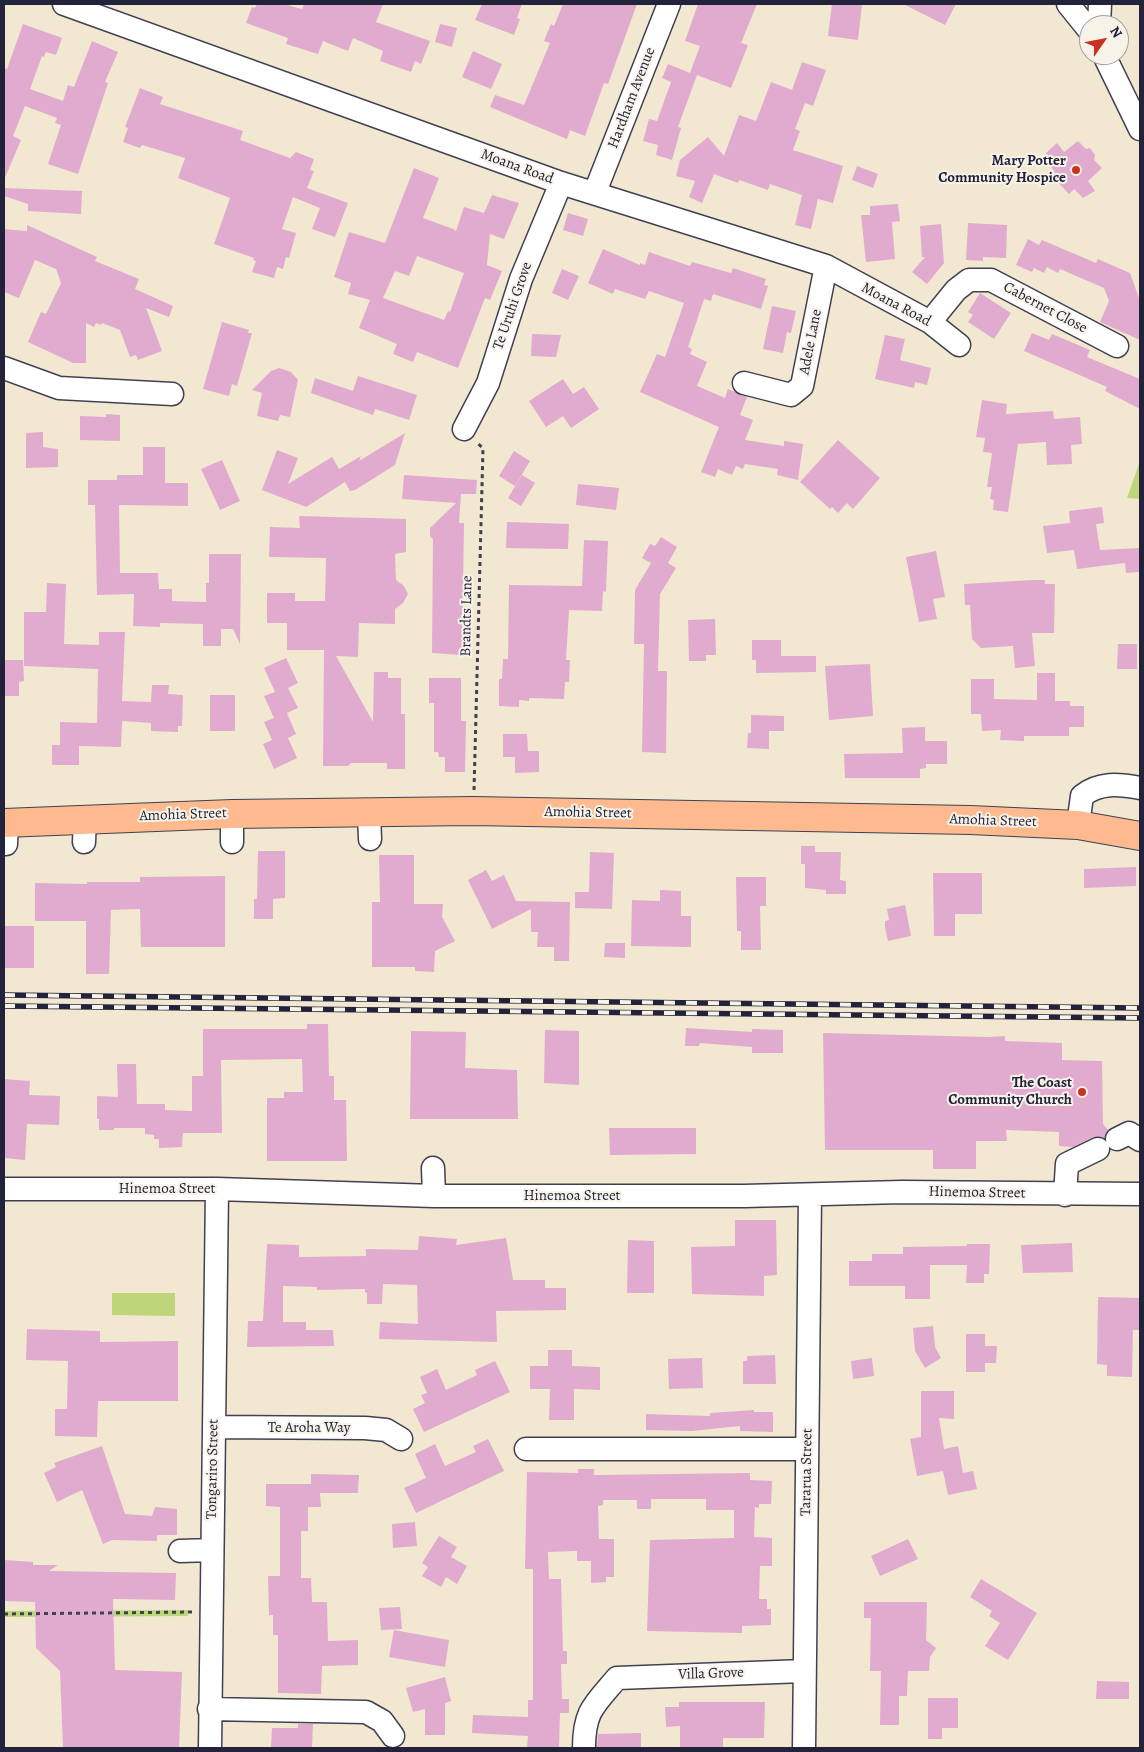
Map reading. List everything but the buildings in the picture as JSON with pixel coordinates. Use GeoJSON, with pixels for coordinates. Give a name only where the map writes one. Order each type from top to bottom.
{"type":"FeatureCollection","features":[{"type":"Feature","properties":{"kind":"main road","name":"Amohia Street"},"geometry":{"type":"LineString","coordinates":[[5,837],[232,814],[370,826],[473,811],[961,819],[1078,825],[1140,836]]}},
{"type":"Feature","properties":{"kind":"street","name":"Moana Road"},"geometry":{"type":"LineString","coordinates":[[64,4],[561,183],[595,192],[826,266],[930,322],[959,345]]}},
{"type":"Feature","properties":{"kind":"street","name":"Hardham Avenue"},"geometry":{"type":"LineString","coordinates":[[595,192],[669,4]]}},
{"type":"Feature","properties":{"kind":"street"},"geometry":{"type":"LineString","coordinates":[[1068,4],[1079,18]]}},
{"type":"Feature","properties":{"kind":"street"},"geometry":{"type":"LineString","coordinates":[[1109,65],[1140,130]]}},
{"type":"Feature","properties":{"kind":"street","name":"Te Uruhi Grove"},"geometry":{"type":"LineString","coordinates":[[464,429],[488,383],[521,279],[561,183]]}},
{"type":"Feature","properties":{"kind":"street","name":"Adele Lane"},"geometry":{"type":"LineString","coordinates":[[744,383],[791,395],[802,386],[826,266]]}},
{"type":"Feature","properties":{"kind":"street","name":"Cabernet Close"},"geometry":{"type":"LineString","coordinates":[[930,322],[956,290],[969,280],[992,280],[1117,346]]}},
{"type":"Feature","properties":{"kind":"street"},"geometry":{"type":"LineString","coordinates":[[4,368],[59,388],[172,394]]}},
{"type":"Feature","properties":{"kind":"street"},"geometry":{"type":"LineString","coordinates":[[1078,825],[1082,796],[1092,788],[1120,784],[1140,788]]}},
{"type":"Feature","properties":{"kind":"street"},"geometry":{"type":"LineString","coordinates":[[232,814],[232,842]]}},
{"type":"Feature","properties":{"kind":"street"},"geometry":{"type":"LineString","coordinates":[[1065,1195],[1067,1164],[1129,1133],[1140,1140]]}},
{"type":"Feature","properties":{"kind":"street"},"geometry":{"type":"LineString","coordinates":[[433,1168],[434,1196]]}},
{"type":"Feature","properties":{"kind":"street","name":"Hinemoa Street"},"geometry":{"type":"LineString","coordinates":[[4,1189],[217,1189],[434,1196],[810,1195],[902,1192],[1065,1195],[1140,1194]]}},
{"type":"Feature","properties":{"kind":"street","name":"Tongariro Street"},"geometry":{"type":"LineString","coordinates":[[210,1748],[210,1612],[217,1189]]}},
{"type":"Feature","properties":{"kind":"street","name":"Tararua Street"},"geometry":{"type":"LineString","coordinates":[[804,1748],[810,1195]]}},
{"type":"Feature","properties":{"kind":"street","name":"Te Aroha Way"},"geometry":{"type":"LineString","coordinates":[[214,1427],[365,1428],[386,1430],[401,1439]]}},
{"type":"Feature","properties":{"kind":"street"},"geometry":{"type":"LineString","coordinates":[[526,1449],[807,1448]]}},
{"type":"Feature","properties":{"kind":"street"},"geometry":{"type":"LineString","coordinates":[[180,1551],[211,1550]]}},
{"type":"Feature","properties":{"kind":"street","name":"Villa Grove"},"geometry":{"type":"LineString","coordinates":[[584,1748],[584,1727],[588,1713],[617,1678],[804,1671]]}},
{"type":"Feature","properties":{"kind":"street"},"geometry":{"type":"LineString","coordinates":[[209,1709],[366,1712],[382,1721],[393,1736]]}},
{"type":"Feature","properties":{"kind":"path","name":"Brandts Lane"},"geometry":{"type":"LineString","coordinates":[[464,429],[483,448],[473,811]]}},
{"type":"Feature","properties":{"kind":"path"},"geometry":{"type":"LineString","coordinates":[[4,1614],[210,1612]]}},
{"type":"Feature","properties":{"kind":"green space"},"geometry":{"type":"Polygon","coordinates":[[[1140,461],[1140,499],[1127,498],[1140,461]]]}},
{"type":"Feature","properties":{"kind":"green space"},"geometry":{"type":"Polygon","coordinates":[[[112,1293],[175,1293],[175,1316],[112,1315],[112,1293]]]}},
{"type":"Feature","properties":{"kind":"green space"},"geometry":{"type":"Polygon","coordinates":[[[188,1610],[188,1616],[4,1617],[4,1611],[188,1610]]]}},
{"type":"Feature","properties":{"kind":"railway"},"geometry":{"type":"LineString","coordinates":[[4,995],[1140,1008]]}},
{"type":"Feature","properties":{"kind":"railway"},"geometry":{"type":"LineString","coordinates":[[4,1006],[1140,1018]]}},
{"type":"Feature","properties":{"kind":"place","name":"Mary Potter Community Hospice"},"geometry":{"type":"Point","coordinates":[1076,170]}},
{"type":"Feature","properties":{"kind":"place","name":"The Coast Community Church"},"geometry":{"type":"Point","coordinates":[1082,1092]}}]}
